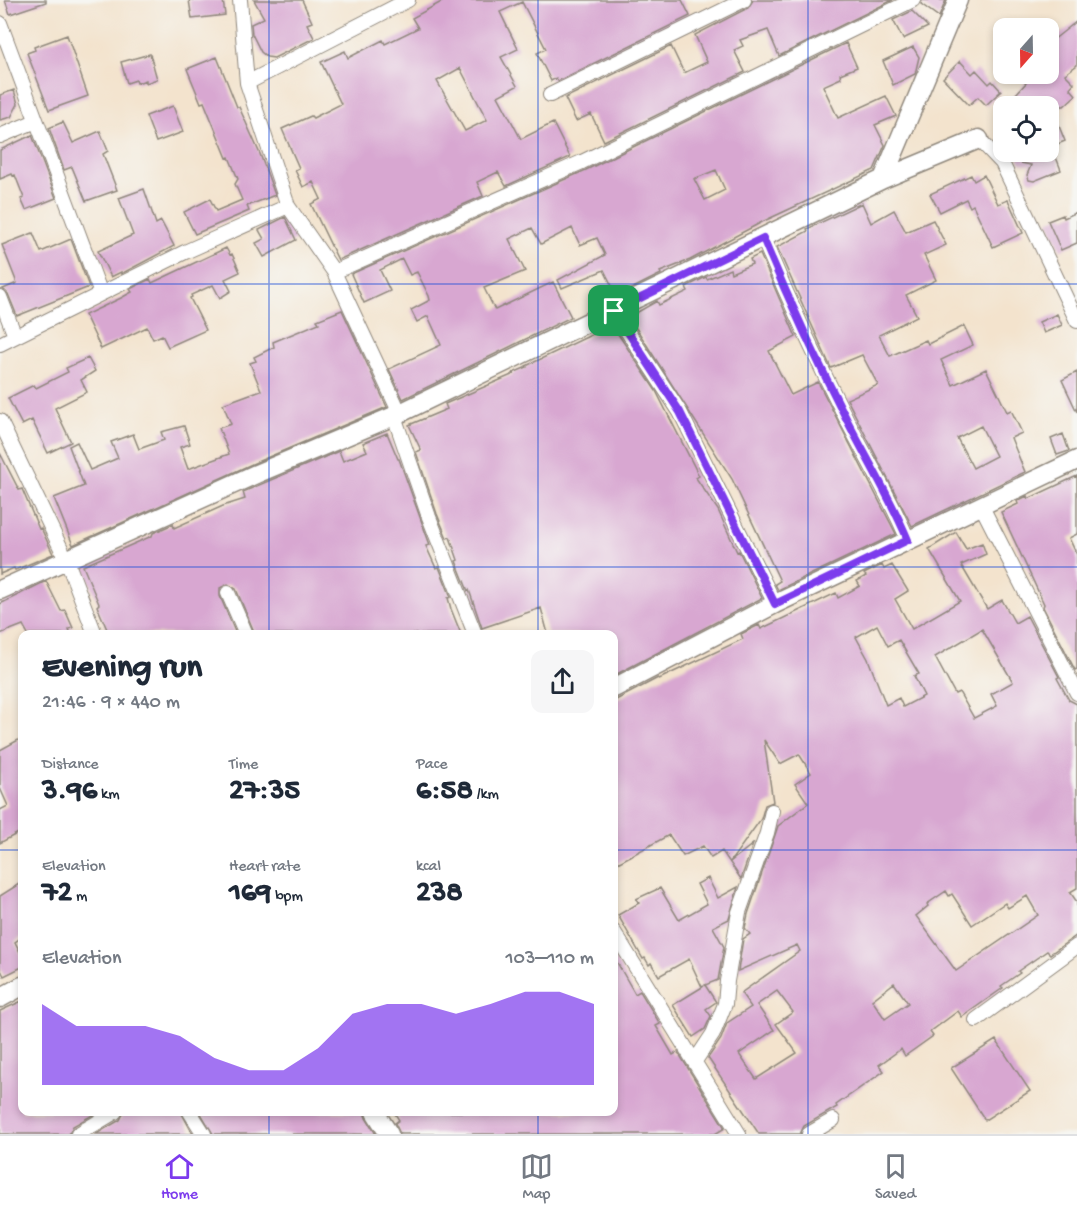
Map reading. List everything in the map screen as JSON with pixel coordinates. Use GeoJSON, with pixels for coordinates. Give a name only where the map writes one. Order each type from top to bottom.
{"type":"FeatureCollection","features":[{"type":"Feature","properties":{"kind":"street"},"geometry":{"type":"LineString","coordinates":[[240,0],[247,83],[288,206],[334,272],[397,407],[394,416],[429,516],[473,630]]}},
{"type":"Feature","properties":{"kind":"street"},"geometry":{"type":"LineString","coordinates":[[247,83],[408,0]]}},
{"type":"Feature","properties":{"kind":"street"},"geometry":{"type":"LineString","coordinates":[[550,95],[744,0]]}},
{"type":"Feature","properties":{"kind":"street"},"geometry":{"type":"LineString","coordinates":[[334,272],[582,162],[913,0]]}},
{"type":"Feature","properties":{"kind":"street"},"geometry":{"type":"LineString","coordinates":[[883,179],[958,0]]}},
{"type":"Feature","properties":{"kind":"street"},"geometry":{"type":"LineString","coordinates":[[0,23],[101,294]]}},
{"type":"Feature","properties":{"kind":"street"},"geometry":{"type":"LineString","coordinates":[[0,136],[36,121]]}},
{"type":"Feature","properties":{"kind":"street"},"geometry":{"type":"LineString","coordinates":[[0,590],[256,474],[394,416],[883,179],[980,139],[1002,163],[1077,321]]}},
{"type":"Feature","properties":{"kind":"street"},"geometry":{"type":"LineString","coordinates":[[0,344],[185,252],[288,206]]}},
{"type":"Feature","properties":{"kind":"street"},"geometry":{"type":"LineString","coordinates":[[763,238],[792,308],[848,422],[893,505],[908,540]]}},
{"type":"Feature","properties":{"kind":"street"},"geometry":{"type":"LineString","coordinates":[[0,297],[15,336]]}},
{"type":"Feature","properties":{"kind":"street"},"geometry":{"type":"LineString","coordinates":[[614,311],[680,412],[775,604]]}},
{"type":"Feature","properties":{"kind":"street"},"geometry":{"type":"LineString","coordinates":[[0,421],[67,561],[93,630]]}},
{"type":"Feature","properties":{"kind":"street"},"geometry":{"type":"LineString","coordinates":[[618,686],[775,604],[1077,460]]}},
{"type":"Feature","properties":{"kind":"street"},"geometry":{"type":"LineString","coordinates":[[982,507],[1077,693]]}},
{"type":"Feature","properties":{"kind":"street"},"geometry":{"type":"LineString","coordinates":[[228,593],[244,630]]}},
{"type":"Feature","properties":{"kind":"street"},"geometry":{"type":"LineString","coordinates":[[695,1061],[713,1034],[725,1004],[739,912],[767,833],[772,811]]}},
{"type":"Feature","properties":{"kind":"street"},"geometry":{"type":"LineString","coordinates":[[618,939],[738,1134]]}},
{"type":"Feature","properties":{"kind":"street"},"geometry":{"type":"LineString","coordinates":[[976,1020],[1077,946]]}},
{"type":"Feature","properties":{"kind":"street"},"geometry":{"type":"LineString","coordinates":[[0,998],[18,988]]}},
{"type":"Feature","properties":{"kind":"street"},"geometry":{"type":"LineString","coordinates":[[78,1134],[108,1116]]}},
{"type":"Feature","properties":{"kind":"street"},"geometry":{"type":"LineString","coordinates":[[193,1116],[204,1134]]}},
{"type":"Feature","properties":{"kind":"street"},"geometry":{"type":"LineString","coordinates":[[378,1116],[389,1134]]}},
{"type":"Feature","properties":{"kind":"street"},"geometry":{"type":"LineString","coordinates":[[809,1134],[833,1120]]}},
{"type":"Feature","properties":{"kind":"building"},"geometry":{"type":"Polygon","coordinates":[[[5,0],[46,0],[46,2],[10,14],[5,0]]]}},
{"type":"Feature","properties":{"kind":"building"},"geometry":{"type":"Polygon","coordinates":[[[189,0],[223,0],[225,15],[192,19],[189,0]]]}},
{"type":"Feature","properties":{"kind":"building"},"geometry":{"type":"Polygon","coordinates":[[[254,0],[302,0],[312,22],[307,24],[314,38],[274,58],[267,57],[261,52],[252,34],[251,24],[264,18],[254,0]]]}},
{"type":"Feature","properties":{"kind":"building"},"geometry":{"type":"Polygon","coordinates":[[[445,0],[682,0],[690,16],[558,81],[556,78],[551,81],[537,53],[546,49],[522,2],[500,12],[518,49],[501,57],[517,86],[498,96],[521,139],[553,123],[570,157],[506,186],[498,172],[477,182],[483,196],[338,260],[311,204],[321,199],[313,182],[303,187],[295,170],[299,168],[282,129],[311,116],[313,118],[341,104],[321,62],[345,51],[348,58],[383,40],[385,44],[418,28],[412,18],[445,0]],[[460,68],[437,81],[465,131],[487,120],[460,68]]]}},
{"type":"Feature","properties":{"kind":"building"},"geometry":{"type":"Polygon","coordinates":[[[753,0],[893,0],[779,56],[768,30],[740,40],[743,46],[734,50],[745,72],[604,141],[591,114],[576,121],[565,98],[671,46],[684,73],[707,62],[695,35],[748,8],[753,0]]]}},
{"type":"Feature","properties":{"kind":"building"},"geometry":{"type":"Polygon","coordinates":[[[922,0],[946,0],[939,17],[921,4],[922,0]]]}},
{"type":"Feature","properties":{"kind":"building"},"geometry":{"type":"Polygon","coordinates":[[[912,11],[928,27],[903,39],[893,20],[912,11]]]}},
{"type":"Feature","properties":{"kind":"building"},"geometry":{"type":"Polygon","coordinates":[[[1077,21],[1077,65],[1065,74],[1074,83],[1070,88],[1076,95],[1064,106],[1059,106],[1059,96],[1014,96],[1025,84],[1059,84],[1059,35],[1077,21]]]}},
{"type":"Feature","properties":{"kind":"building"},"geometry":{"type":"Polygon","coordinates":[[[67,35],[88,96],[49,110],[27,53],[35,50],[34,47],[67,35]]]}},
{"type":"Feature","properties":{"kind":"building"},"geometry":{"type":"Polygon","coordinates":[[[846,43],[857,67],[840,74],[841,78],[823,86],[838,118],[886,96],[896,116],[875,125],[885,145],[874,170],[764,221],[690,260],[660,272],[661,274],[617,296],[604,270],[562,288],[558,280],[605,255],[597,238],[580,245],[572,228],[541,244],[532,228],[509,239],[525,271],[484,288],[495,310],[553,282],[571,317],[403,399],[389,369],[441,345],[428,316],[417,322],[411,310],[430,300],[429,296],[417,272],[410,275],[402,259],[380,270],[390,291],[364,303],[351,274],[586,170],[846,43]],[[716,170],[694,179],[705,200],[725,190],[716,170]]]}},
{"type":"Feature","properties":{"kind":"building"},"geometry":{"type":"Polygon","coordinates":[[[913,47],[919,57],[915,74],[893,85],[883,61],[913,47]]]}},
{"type":"Feature","properties":{"kind":"building"},"geometry":{"type":"Polygon","coordinates":[[[150,54],[157,79],[146,83],[146,80],[137,83],[136,80],[127,83],[121,62],[150,54]]]}},
{"type":"Feature","properties":{"kind":"building"},"geometry":{"type":"Polygon","coordinates":[[[217,57],[237,107],[260,154],[275,195],[247,206],[249,211],[195,234],[184,212],[210,199],[216,211],[242,200],[235,184],[238,179],[229,157],[227,158],[204,102],[201,103],[187,69],[217,57]]]}},
{"type":"Feature","properties":{"kind":"building"},"geometry":{"type":"Polygon","coordinates":[[[960,61],[972,74],[976,70],[989,84],[992,81],[1001,91],[993,96],[986,105],[978,97],[969,105],[943,78],[960,61]]]}},
{"type":"Feature","properties":{"kind":"building"},"geometry":{"type":"Polygon","coordinates":[[[14,90],[18,104],[11,117],[0,120],[0,95],[14,90]]]}},
{"type":"Feature","properties":{"kind":"building"},"geometry":{"type":"Polygon","coordinates":[[[173,106],[183,132],[156,142],[146,116],[173,106]]]}},
{"type":"Feature","properties":{"kind":"building"},"geometry":{"type":"Polygon","coordinates":[[[63,122],[73,143],[100,131],[108,151],[103,154],[117,190],[86,201],[72,167],[64,170],[49,128],[63,122]]]}},
{"type":"Feature","properties":{"kind":"building"},"geometry":{"type":"Polygon","coordinates":[[[1059,126],[1065,141],[1059,143],[1059,126]]]}},
{"type":"Feature","properties":{"kind":"building"},"geometry":{"type":"Polygon","coordinates":[[[32,135],[56,198],[26,210],[15,175],[0,179],[0,150],[32,135]]]}},
{"type":"Feature","properties":{"kind":"building"},"geometry":{"type":"Polygon","coordinates":[[[1058,162],[1061,170],[1034,181],[1029,180],[1027,175],[1031,165],[1021,163],[1058,162]]]}},
{"type":"Feature","properties":{"kind":"building"},"geometry":{"type":"Polygon","coordinates":[[[971,175],[974,181],[984,175],[998,204],[1008,200],[1023,233],[993,247],[973,205],[970,207],[966,199],[940,212],[930,194],[971,175]]]}},
{"type":"Feature","properties":{"kind":"building"},"geometry":{"type":"Polygon","coordinates":[[[144,189],[156,224],[161,221],[174,246],[111,277],[98,251],[133,235],[119,198],[144,189]]]}},
{"type":"Feature","properties":{"kind":"building"},"geometry":{"type":"Polygon","coordinates":[[[862,203],[871,223],[894,210],[906,232],[933,220],[946,245],[924,255],[936,280],[906,295],[917,316],[879,335],[890,356],[926,340],[928,344],[964,326],[973,345],[941,360],[953,385],[986,369],[1007,412],[1011,410],[1022,433],[1011,438],[1025,472],[912,526],[847,399],[878,385],[862,355],[831,368],[777,247],[808,231],[807,229],[862,203]],[[981,426],[957,438],[973,468],[996,456],[981,426]]]}},
{"type":"Feature","properties":{"kind":"building"},"geometry":{"type":"Polygon","coordinates":[[[1077,212],[1077,243],[1061,250],[1048,221],[1063,215],[1064,218],[1077,212]]]}},
{"type":"Feature","properties":{"kind":"building"},"geometry":{"type":"Polygon","coordinates":[[[285,217],[296,240],[264,257],[256,243],[264,239],[259,230],[285,217]]]}},
{"type":"Feature","properties":{"kind":"building"},"geometry":{"type":"Polygon","coordinates":[[[33,233],[41,252],[71,239],[89,287],[17,316],[8,294],[3,289],[17,283],[2,245],[33,233]]]}},
{"type":"Feature","properties":{"kind":"building"},"geometry":{"type":"Polygon","coordinates":[[[226,248],[230,255],[232,254],[240,272],[225,279],[231,291],[220,298],[213,285],[191,295],[190,298],[206,330],[168,347],[162,335],[153,339],[147,327],[101,349],[85,315],[132,292],[130,289],[150,279],[152,283],[226,248]]]}},
{"type":"Feature","properties":{"kind":"building"},"geometry":{"type":"Polygon","coordinates":[[[760,254],[796,337],[769,351],[791,395],[818,382],[896,534],[778,590],[775,584],[780,581],[732,479],[629,317],[657,301],[659,305],[688,291],[686,287],[706,277],[707,279],[730,269],[731,273],[752,264],[750,259],[760,254]]]}},
{"type":"Feature","properties":{"kind":"building"},"geometry":{"type":"Polygon","coordinates":[[[342,310],[387,407],[252,464],[73,545],[54,498],[84,486],[69,446],[77,442],[90,470],[118,458],[111,442],[133,434],[139,449],[164,440],[161,432],[184,426],[190,444],[180,447],[188,469],[229,454],[219,428],[231,424],[223,404],[261,390],[250,363],[256,361],[254,357],[274,347],[273,342],[319,323],[317,320],[342,310]]]}},
{"type":"Feature","properties":{"kind":"building"},"geometry":{"type":"Polygon","coordinates":[[[1057,314],[1062,325],[1044,333],[1039,322],[1057,314]]]}},
{"type":"Feature","properties":{"kind":"building"},"geometry":{"type":"Polygon","coordinates":[[[612,325],[656,391],[699,476],[696,478],[718,510],[762,598],[618,673],[618,630],[547,630],[541,608],[482,628],[456,561],[458,560],[450,537],[447,538],[437,514],[416,452],[421,450],[409,425],[447,409],[445,404],[514,374],[612,325]]]}},
{"type":"Feature","properties":{"kind":"building"},"geometry":{"type":"Polygon","coordinates":[[[88,358],[95,371],[81,380],[87,392],[55,408],[71,442],[48,453],[32,420],[22,425],[8,398],[34,385],[36,388],[68,372],[66,368],[88,358]]]}},
{"type":"Feature","properties":{"kind":"building"},"geometry":{"type":"Polygon","coordinates":[[[1077,372],[1077,412],[1062,380],[1077,372]]]}},
{"type":"Feature","properties":{"kind":"building"},"geometry":{"type":"Polygon","coordinates":[[[387,433],[399,459],[430,545],[426,546],[436,568],[439,567],[451,597],[448,598],[459,630],[253,630],[236,589],[228,584],[220,588],[220,596],[234,630],[107,630],[83,566],[152,536],[153,533],[173,524],[174,528],[223,506],[245,499],[243,492],[339,451],[343,461],[367,451],[363,443],[387,433]]]}},
{"type":"Feature","properties":{"kind":"building"},"geometry":{"type":"Polygon","coordinates":[[[1063,434],[1069,451],[1057,455],[1051,439],[1063,434]]]}},
{"type":"Feature","properties":{"kind":"building"},"geometry":{"type":"Polygon","coordinates":[[[0,453],[19,490],[22,489],[39,529],[41,528],[53,554],[0,574],[0,453]]]}},
{"type":"Feature","properties":{"kind":"building"},"geometry":{"type":"Polygon","coordinates":[[[1077,476],[1077,534],[1069,538],[1077,555],[1077,669],[1075,670],[1043,607],[1044,604],[1001,512],[1018,504],[1017,501],[1027,496],[1028,499],[1077,476]]]}},
{"type":"Feature","properties":{"kind":"building"},"geometry":{"type":"Polygon","coordinates":[[[956,532],[966,549],[982,543],[986,554],[961,565],[987,609],[1002,600],[1015,623],[1027,616],[1069,700],[1077,704],[1077,888],[1070,892],[1077,902],[1077,935],[1050,954],[1047,951],[1018,971],[1020,973],[1001,986],[1003,988],[962,1017],[958,1011],[930,1032],[933,1036],[905,1056],[901,1049],[879,1065],[884,1071],[836,1105],[837,1107],[804,1126],[800,1134],[759,1134],[708,1058],[721,1039],[727,1023],[751,1007],[741,993],[800,951],[797,945],[738,971],[743,939],[750,934],[745,928],[748,914],[778,826],[808,803],[795,784],[811,773],[799,754],[780,764],[764,740],[773,802],[765,805],[761,819],[730,862],[753,844],[741,879],[722,851],[711,858],[703,846],[683,856],[669,835],[618,863],[618,699],[743,639],[741,634],[759,625],[761,629],[836,593],[838,598],[860,586],[857,581],[866,576],[864,574],[882,565],[884,569],[892,565],[908,591],[895,599],[912,629],[960,601],[929,549],[956,532]],[[877,625],[856,637],[868,659],[886,705],[899,698],[903,707],[924,696],[914,676],[919,674],[899,640],[888,646],[877,625]],[[982,629],[935,657],[955,694],[959,692],[974,718],[997,706],[991,694],[1013,682],[982,629]],[[946,891],[927,904],[928,906],[916,916],[956,971],[1038,915],[1027,896],[1008,908],[1005,903],[972,925],[952,894],[949,896],[946,891]],[[894,983],[872,1000],[885,1019],[908,1003],[894,983]],[[777,991],[757,1005],[774,1030],[739,1054],[756,1079],[797,1053],[776,1024],[793,1012],[777,991]]]}},
{"type":"Feature","properties":{"kind":"building"},"geometry":{"type":"Polygon","coordinates":[[[46,581],[61,611],[65,610],[73,628],[69,630],[26,630],[23,625],[0,634],[0,604],[46,581]]]}},
{"type":"Feature","properties":{"kind":"building"},"geometry":{"type":"Polygon","coordinates":[[[18,740],[18,833],[0,843],[0,810],[8,806],[0,788],[0,750],[18,740]]]}},
{"type":"Feature","properties":{"kind":"building"},"geometry":{"type":"Polygon","coordinates":[[[708,878],[718,898],[738,887],[729,919],[713,927],[724,947],[718,980],[705,985],[716,1002],[706,1009],[711,1016],[705,1029],[693,1037],[673,1005],[704,986],[702,987],[689,959],[659,976],[651,963],[649,965],[645,958],[643,959],[618,915],[639,903],[636,899],[660,888],[679,920],[707,904],[697,884],[708,878]]]}},
{"type":"Feature","properties":{"kind":"building"},"geometry":{"type":"Polygon","coordinates":[[[18,885],[18,940],[15,942],[18,948],[18,969],[4,976],[0,968],[0,896],[18,885]]]}},
{"type":"Feature","properties":{"kind":"building"},"geometry":{"type":"Polygon","coordinates":[[[618,964],[635,994],[640,991],[660,1024],[656,1026],[673,1055],[678,1052],[725,1128],[715,1134],[400,1134],[395,1123],[399,1120],[396,1116],[618,1116],[618,964]]]}},
{"type":"Feature","properties":{"kind":"building"},"geometry":{"type":"Polygon","coordinates":[[[18,1003],[18,1116],[91,1116],[73,1126],[69,1134],[0,1134],[0,1011],[18,1003]]]}},
{"type":"Feature","properties":{"kind":"building"},"geometry":{"type":"Polygon","coordinates":[[[996,1040],[1030,1091],[985,1120],[951,1068],[996,1040]]]}},
{"type":"Feature","properties":{"kind":"building"},"geometry":{"type":"Polygon","coordinates":[[[122,1116],[183,1116],[193,1134],[96,1134],[120,1120],[122,1116]]]}},
{"type":"Feature","properties":{"kind":"building"},"geometry":{"type":"Polygon","coordinates":[[[202,1116],[365,1116],[376,1134],[213,1134],[202,1116]]]}},
{"type":"Feature","properties":{"kind":"route"},"geometry":{"type":"LineString","coordinates":[[763,238],[792,308],[848,422],[893,505],[908,540],[775,604],[680,412],[614,311],[763,238]]}}]}
